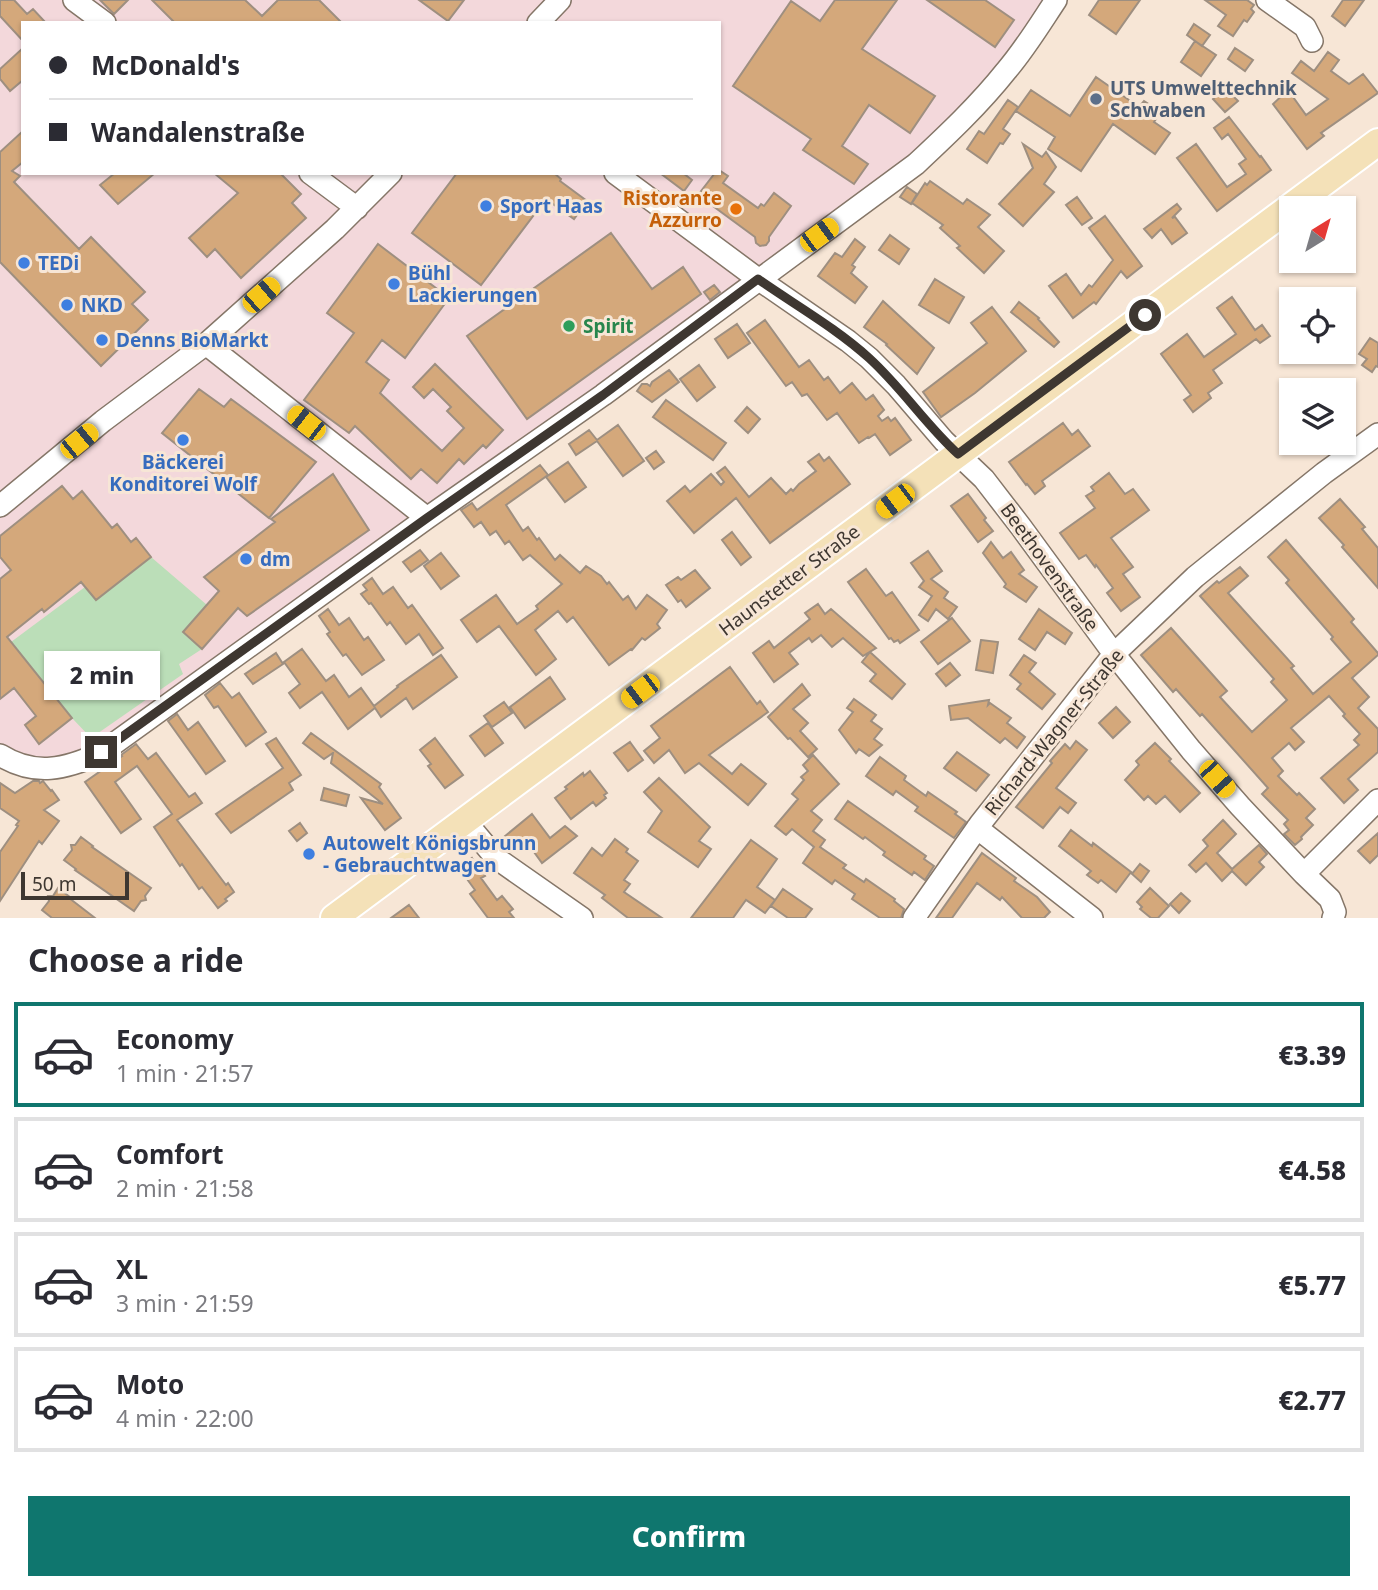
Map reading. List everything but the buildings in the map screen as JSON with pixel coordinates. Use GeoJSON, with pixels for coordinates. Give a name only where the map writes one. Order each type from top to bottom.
{"type":"FeatureCollection","features":[{"type":"Feature","properties":{"kind":"main road","name":"Haunstetter Straße"},"geometry":{"type":"LineString","coordinates":[[334,918],[1378,142]]}},
{"type":"Feature","properties":{"kind":"street"},"geometry":{"type":"LineString","coordinates":[[74,0],[102,21]]}},
{"type":"Feature","properties":{"kind":"street"},"geometry":{"type":"LineString","coordinates":[[540,21],[560,0]]}},
{"type":"Feature","properties":{"kind":"street"},"geometry":{"type":"LineString","coordinates":[[0,755],[10,761],[39,769],[59,768],[82,762],[101,752],[603,395],[916,164],[1008,70],[1056,0]]}},
{"type":"Feature","properties":{"kind":"street"},"geometry":{"type":"LineString","coordinates":[[1267,0],[1305,27],[1312,41]]}},
{"type":"Feature","properties":{"kind":"street"},"geometry":{"type":"LineString","coordinates":[[313,175],[357,208]]}},
{"type":"Feature","properties":{"kind":"street"},"geometry":{"type":"LineString","coordinates":[[0,506],[103,421],[206,344],[335,229],[389,175]]}},
{"type":"Feature","properties":{"kind":"street","name":"Beethovenstraße"},"geometry":{"type":"LineString","coordinates":[[618,175],[758,279],[848,341],[896,385],[944,441],[999,498],[1114,654],[1198,758],[1240,806],[1330,899],[1335,912],[1333,918]]}},
{"type":"Feature","properties":{"kind":"street"},"geometry":{"type":"LineString","coordinates":[[206,344],[427,518]]}},
{"type":"Feature","properties":{"kind":"street","name":"Richard-Wagner-Straße"},"geometry":{"type":"LineString","coordinates":[[914,918],[977,828],[1114,654],[1203,571],[1378,434]]}},
{"type":"Feature","properties":{"kind":"street"},"geometry":{"type":"LineString","coordinates":[[1304,874],[1378,800]]}},
{"type":"Feature","properties":{"kind":"street"},"geometry":{"type":"LineString","coordinates":[[465,821],[496,858],[582,918]]}},
{"type":"Feature","properties":{"kind":"street"},"geometry":{"type":"LineString","coordinates":[[977,828],[1092,918]]}},
{"type":"Feature","properties":{"kind":"street"},"geometry":{"type":"LineString","coordinates":[[545,918],[563,905]]}},
{"type":"Feature","properties":{"kind":"shaded area"},"geometry":{"type":"Polygon","coordinates":[[[0,0],[1054,0],[911,172],[108,755],[51,779],[7,768],[0,763],[0,0]]]}},
{"type":"Feature","properties":{"kind":"green space"},"geometry":{"type":"Polygon","coordinates":[[[151,557],[207,605],[183,632],[202,649],[179,664],[183,674],[91,738],[11,642],[85,587],[96,600],[151,557]]]}},
{"type":"Feature","properties":{"kind":"place","name":"UTS Umwelttechnik Schwaben"},"geometry":{"type":"Point","coordinates":[1096,99]}},
{"type":"Feature","properties":{"kind":"place","name":"Sport Haas"},"geometry":{"type":"Point","coordinates":[486,206]}},
{"type":"Feature","properties":{"kind":"place","name":"Ristorante Azzurro"},"geometry":{"type":"Point","coordinates":[736,209]}},
{"type":"Feature","properties":{"kind":"place","name":"TEDi"},"geometry":{"type":"Point","coordinates":[24,263]}},
{"type":"Feature","properties":{"kind":"place","name":"Bühl Lackierungen"},"geometry":{"type":"Point","coordinates":[394,284]}},
{"type":"Feature","properties":{"kind":"place","name":"NKD"},"geometry":{"type":"Point","coordinates":[67,305]}},
{"type":"Feature","properties":{"kind":"place","name":"Spirit"},"geometry":{"type":"Point","coordinates":[569,326]}},
{"type":"Feature","properties":{"kind":"place","name":"Denns BioMarkt"},"geometry":{"type":"Point","coordinates":[102,340]}},
{"type":"Feature","properties":{"kind":"place","name":"Bäckerei Konditorei Wolf"},"geometry":{"type":"Point","coordinates":[183,440]}},
{"type":"Feature","properties":{"kind":"place","name":"dm"},"geometry":{"type":"Point","coordinates":[246,559]}},
{"type":"Feature","properties":{"kind":"place","name":"Autowelt Königsbrunn - Gebrauchtwagen"},"geometry":{"type":"Point","coordinates":[309,854]}},
{"type":"Feature","properties":{"kind":"route"},"geometry":{"type":"LineString","coordinates":[[101,752],[603,395],[758,279],[869,358],[958,454],[1145,315]]}}]}
